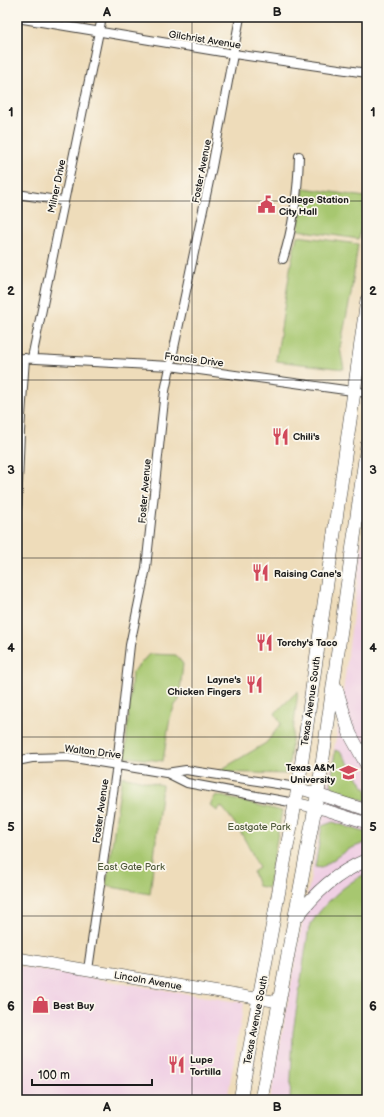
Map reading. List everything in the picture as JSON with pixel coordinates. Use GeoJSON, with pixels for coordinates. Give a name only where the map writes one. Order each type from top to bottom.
{"type":"FeatureCollection","features":[{"type":"Feature","properties":{"kind":"main road","name":"Texas Avenue South"},"geometry":{"type":"LineString","coordinates":[[240,1100],[298,788],[330,563],[361,392],[367,300]]}},
{"type":"Feature","properties":{"kind":"main road","name":"Texas Avenue South"},"geometry":{"type":"LineString","coordinates":[[261,1100],[316,800],[367,445]]}},
{"type":"Feature","properties":{"kind":"main road"},"geometry":{"type":"LineString","coordinates":[[330,563],[350,567]]}},
{"type":"Feature","properties":{"kind":"main road"},"geometry":{"type":"LineString","coordinates":[[334,682],[350,734],[367,765]]}},
{"type":"Feature","properties":{"kind":"main road"},"geometry":{"type":"LineString","coordinates":[[294,920],[310,899],[325,885],[347,869],[367,860]]}},
{"type":"Feature","properties":{"kind":"street","name":"Milner Drive"},"geometry":{"type":"LineString","coordinates":[[17,511],[25,358],[63,202],[102,17]]}},
{"type":"Feature","properties":{"kind":"street","name":"Foster Avenue"},"geometry":{"type":"LineString","coordinates":[[88,970],[117,764],[130,645],[146,568],[160,422],[170,366],[212,167],[240,17]]}},
{"type":"Feature","properties":{"kind":"street","name":"Gilchrist Avenue"},"geometry":{"type":"LineString","coordinates":[[17,18],[234,54],[367,73]]}},
{"type":"Feature","properties":{"kind":"street"},"geometry":{"type":"LineString","coordinates":[[283,259],[292,232],[298,184],[299,156]]}},
{"type":"Feature","properties":{"kind":"street"},"geometry":{"type":"LineString","coordinates":[[17,194],[63,202]]}},
{"type":"Feature","properties":{"kind":"street","name":"Francis Drive"},"geometry":{"type":"LineString","coordinates":[[25,358],[170,366],[361,392]]}},
{"type":"Feature","properties":{"kind":"street","name":"Walton Drive"},"geometry":{"type":"LineString","coordinates":[[17,761],[32,758],[68,757],[117,764],[166,773],[187,783],[295,803]]}},
{"type":"Feature","properties":{"kind":"street","name":"Walton Drive"},"geometry":{"type":"LineString","coordinates":[[166,773],[186,770],[298,788]]}},
{"type":"Feature","properties":{"kind":"street"},"geometry":{"type":"LineString","coordinates":[[298,788],[316,800],[367,823]]}},
{"type":"Feature","properties":{"kind":"street"},"geometry":{"type":"LineString","coordinates":[[295,803],[316,800],[367,810]]}},
{"type":"Feature","properties":{"kind":"street","name":"Lincoln Avenue"},"geometry":{"type":"LineString","coordinates":[[17,958],[279,1002]]}},
{"type":"Feature","properties":{"kind":"shaded area","name":"Texas A&M University"},"geometry":{"type":"Polygon","coordinates":[[[367,508],[367,1100],[270,1100],[339,722],[367,508]]]}},
{"type":"Feature","properties":{"kind":"shaded area"},"geometry":{"type":"Polygon","coordinates":[[[17,966],[244,1003],[227,1100],[17,1100],[17,966]]]}},
{"type":"Feature","properties":{"kind":"green space"},"geometry":{"type":"Polygon","coordinates":[[[304,188],[365,197],[359,239],[298,230],[304,188]]]}},
{"type":"Feature","properties":{"kind":"green space"},"geometry":{"type":"Polygon","coordinates":[[[297,236],[358,244],[351,294],[340,348],[344,369],[276,361],[291,263],[297,236]]]}},
{"type":"Feature","properties":{"kind":"green space"},"geometry":{"type":"Polygon","coordinates":[[[149,654],[176,655],[183,664],[179,700],[175,705],[170,718],[163,761],[125,757],[132,673],[149,654]]]}},
{"type":"Feature","properties":{"kind":"green space"},"geometry":{"type":"Polygon","coordinates":[[[298,691],[288,774],[217,772],[266,743],[281,724],[275,713],[298,691]]]}},
{"type":"Feature","properties":{"kind":"green space"},"geometry":{"type":"Polygon","coordinates":[[[335,750],[341,752],[367,791],[367,801],[337,792],[331,785],[335,750]]]}},
{"type":"Feature","properties":{"kind":"green space","name":"East Gate Park"},"geometry":{"type":"Polygon","coordinates":[[[122,776],[162,785],[150,894],[106,886],[122,776]]]}},
{"type":"Feature","properties":{"kind":"green space","name":"Eastgate Park"},"geometry":{"type":"Polygon","coordinates":[[[216,795],[282,811],[268,888],[258,886],[253,872],[259,868],[238,828],[221,806],[217,811],[210,805],[216,795]]]}},
{"type":"Feature","properties":{"kind":"green space"},"geometry":{"type":"Polygon","coordinates":[[[333,822],[367,833],[367,842],[347,850],[321,868],[315,867],[322,826],[333,822]]]}},
{"type":"Feature","properties":{"kind":"green space"},"geometry":{"type":"Polygon","coordinates":[[[367,873],[367,1100],[290,1100],[293,1032],[309,927],[320,911],[334,896],[350,883],[367,873]]]}},
{"type":"Feature","properties":{"kind":"place","name":"College Station City Hall"},"geometry":{"type":"Point","coordinates":[266,205]}},
{"type":"Feature","properties":{"kind":"place","name":"Chili's"},"geometry":{"type":"Point","coordinates":[280,436]}},
{"type":"Feature","properties":{"kind":"place","name":"Raising Cane's"},"geometry":{"type":"Point","coordinates":[261,573]}},
{"type":"Feature","properties":{"kind":"place","name":"Torchy's Taco"},"geometry":{"type":"Point","coordinates":[264,642]}},
{"type":"Feature","properties":{"kind":"place","name":"Layne's Chicken Fingers"},"geometry":{"type":"Point","coordinates":[254,685]}},
{"type":"Feature","properties":{"kind":"place","name":"Texas A&M University"},"geometry":{"type":"Point","coordinates":[348,773]}},
{"type":"Feature","properties":{"kind":"place","name":"Best Buy"},"geometry":{"type":"Point","coordinates":[40,1005]}},
{"type":"Feature","properties":{"kind":"place","name":"Lupe Tortilla"},"geometry":{"type":"Point","coordinates":[177,1065]}}]}
